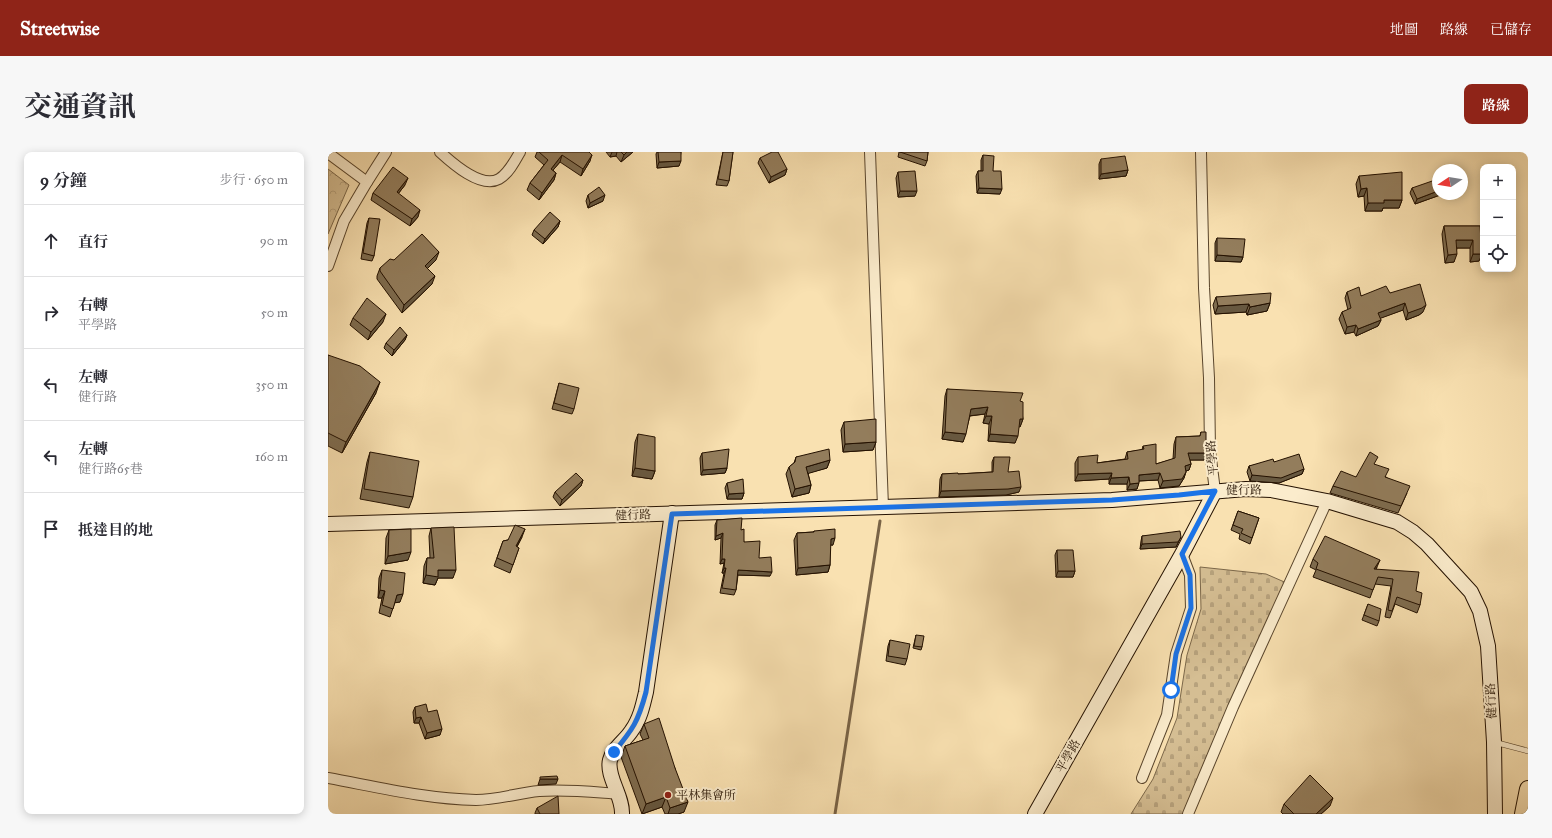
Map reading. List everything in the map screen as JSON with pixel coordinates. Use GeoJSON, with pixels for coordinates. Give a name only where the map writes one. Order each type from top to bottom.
{"type":"FeatureCollection","features":[{"type":"Feature","properties":{"kind":"main road"},"geometry":{"type":"LineString","coordinates":[[1523,814],[1528,789]]}},
{"type":"Feature","properties":{"kind":"street"},"geometry":{"type":"LineString","coordinates":[[328,266],[344,221],[366,182],[386,152]]}},
{"type":"Feature","properties":{"kind":"street"},"geometry":{"type":"LineString","coordinates":[[440,152],[460,169],[487,182],[498,180],[504,175],[520,152]]}},
{"type":"Feature","properties":{"kind":"street"},"geometry":{"type":"LineString","coordinates":[[870,152],[883,507]]}},
{"type":"Feature","properties":{"kind":"street","name":"平學路"},"geometry":{"type":"LineString","coordinates":[[1036,814],[1182,554],[1215,491],[1210,451],[1201,152]]}},
{"type":"Feature","properties":{"kind":"street"},"geometry":{"type":"LineString","coordinates":[[331,153],[366,182]]}},
{"type":"Feature","properties":{"kind":"street","name":"健行路"},"geometry":{"type":"LineString","coordinates":[[328,524],[1112,500],[1246,489],[1271,490],[1327,501],[1397,522],[1413,532],[1427,544],[1471,592],[1480,611],[1488,646],[1494,742],[1495,814]]}},
{"type":"Feature","properties":{"kind":"street"},"geometry":{"type":"LineString","coordinates":[[1188,814],[1233,707],[1327,501]]}},
{"type":"Feature","properties":{"kind":"street"},"geometry":{"type":"LineString","coordinates":[[622,814],[619,794],[610,771],[610,760],[614,752],[633,730],[642,708],[646,692],[672,514]]}},
{"type":"Feature","properties":{"kind":"street"},"geometry":{"type":"LineString","coordinates":[[1142,778],[1166,715],[1176,654],[1191,608],[1190,575],[1182,554]]}},
{"type":"Feature","properties":{"kind":"street"},"geometry":{"type":"LineString","coordinates":[[328,778],[428,797],[451,799],[478,800],[538,791],[556,790],[619,794]]}},
{"type":"Feature","properties":{"kind":"lane"},"geometry":{"type":"LineString","coordinates":[[1494,742],[1528,751]]}},
{"type":"Feature","properties":{"kind":"green space"},"geometry":{"type":"Polygon","coordinates":[[[328,169],[349,185],[328,234],[328,169]]]}},
{"type":"Feature","properties":{"kind":"green space"},"geometry":{"type":"Polygon","coordinates":[[[1200,567],[1266,574],[1289,584],[1189,814],[1131,814],[1153,779],[1177,718],[1187,655],[1201,609],[1200,567]]]}},
{"type":"Feature","properties":{"kind":"building"},"geometry":{"type":"Polygon","coordinates":[[[539,152],[589,152],[592,155],[583,169],[562,155],[551,169],[556,173],[542,193],[530,183],[548,160],[539,152]]]}},
{"type":"Feature","properties":{"kind":"building"},"geometry":{"type":"Polygon","coordinates":[[[658,152],[681,152],[681,161],[659,162],[658,152]]]}},
{"type":"Feature","properties":{"kind":"building"},"geometry":{"type":"Polygon","coordinates":[[[723,152],[733,152],[729,181],[718,179],[723,152]]]}},
{"type":"Feature","properties":{"kind":"building"},"geometry":{"type":"Polygon","coordinates":[[[772,152],[778,152],[787,169],[771,177],[760,158],[772,152]]]}},
{"type":"Feature","properties":{"kind":"building"},"geometry":{"type":"Polygon","coordinates":[[[900,152],[928,152],[927,161],[900,152]]]}},
{"type":"Feature","properties":{"kind":"building"},"geometry":{"type":"Polygon","coordinates":[[[983,155],[994,156],[993,171],[1001,171],[1002,189],[979,188],[978,171],[983,171],[983,155]]]}},
{"type":"Feature","properties":{"kind":"building"},"geometry":{"type":"Polygon","coordinates":[[[1125,156],[1128,170],[1101,174],[1101,159],[1125,156]]]}},
{"type":"Feature","properties":{"kind":"building"},"geometry":{"type":"Polygon","coordinates":[[[393,167],[408,178],[397,192],[420,210],[412,219],[373,193],[393,167]]]}},
{"type":"Feature","properties":{"kind":"building"},"geometry":{"type":"Polygon","coordinates":[[[915,171],[917,191],[900,191],[898,172],[915,171]]]}},
{"type":"Feature","properties":{"kind":"building"},"geometry":{"type":"Polygon","coordinates":[[[1402,172],[1402,200],[1384,200],[1384,203],[1368,203],[1367,188],[1361,189],[1359,176],[1402,172]]]}},
{"type":"Feature","properties":{"kind":"building"},"geometry":{"type":"Polygon","coordinates":[[[1432,181],[1432,193],[1417,199],[1412,188],[1432,181]]]}},
{"type":"Feature","properties":{"kind":"building"},"geometry":{"type":"Polygon","coordinates":[[[599,187],[605,195],[590,203],[588,195],[599,187]]]}},
{"type":"Feature","properties":{"kind":"building"},"geometry":{"type":"Polygon","coordinates":[[[550,212],[560,221],[545,239],[534,230],[550,212]]]}},
{"type":"Feature","properties":{"kind":"building"},"geometry":{"type":"Polygon","coordinates":[[[369,218],[380,219],[374,256],[363,253],[369,218]]]}},
{"type":"Feature","properties":{"kind":"building"},"geometry":{"type":"Polygon","coordinates":[[[1444,226],[1480,226],[1480,254],[1473,254],[1473,240],[1456,240],[1457,254],[1448,255],[1444,226]]]}},
{"type":"Feature","properties":{"kind":"building"},"geometry":{"type":"Polygon","coordinates":[[[422,234],[439,252],[425,266],[435,276],[404,305],[380,271],[380,268],[390,259],[394,260],[422,234]]]}},
{"type":"Feature","properties":{"kind":"building"},"geometry":{"type":"Polygon","coordinates":[[[1217,238],[1245,239],[1243,257],[1217,255],[1217,238]]]}},
{"type":"Feature","properties":{"kind":"building"},"geometry":{"type":"Polygon","coordinates":[[[1420,284],[1426,305],[1422,308],[1408,313],[1405,303],[1378,313],[1381,320],[1358,329],[1356,325],[1347,327],[1342,312],[1351,308],[1347,292],[1359,287],[1361,296],[1386,286],[1390,293],[1420,284]]]}},
{"type":"Feature","properties":{"kind":"building"},"geometry":{"type":"Polygon","coordinates":[[[1271,293],[1270,303],[1250,307],[1249,304],[1218,306],[1216,297],[1271,293]]]}},
{"type":"Feature","properties":{"kind":"building"},"geometry":{"type":"Polygon","coordinates":[[[367,298],[386,314],[371,332],[353,318],[367,298]]]}},
{"type":"Feature","properties":{"kind":"building"},"geometry":{"type":"Polygon","coordinates":[[[400,327],[407,335],[394,350],[386,343],[400,327]]]}},
{"type":"Feature","properties":{"kind":"building"},"geometry":{"type":"Polygon","coordinates":[[[328,355],[360,366],[380,382],[346,442],[328,433],[328,355]]]}},
{"type":"Feature","properties":{"kind":"building"},"geometry":{"type":"Polygon","coordinates":[[[559,383],[579,388],[574,409],[554,403],[559,383]]]}},
{"type":"Feature","properties":{"kind":"building"},"geometry":{"type":"Polygon","coordinates":[[[947,389],[1023,393],[1020,401],[1023,402],[1023,419],[1020,419],[1018,436],[990,434],[992,416],[986,416],[988,407],[971,409],[966,434],[945,432],[947,389]]]}},
{"type":"Feature","properties":{"kind":"building"},"geometry":{"type":"Polygon","coordinates":[[[876,419],[876,442],[845,444],[844,422],[876,419]]]}},
{"type":"Feature","properties":{"kind":"building"},"geometry":{"type":"Polygon","coordinates":[[[1201,432],[1206,432],[1206,453],[1188,453],[1191,464],[1185,466],[1186,472],[1182,479],[1163,481],[1160,473],[1139,475],[1139,483],[1130,484],[1129,477],[1111,478],[1112,473],[1078,474],[1078,457],[1098,455],[1097,463],[1128,459],[1127,452],[1144,449],[1143,446],[1156,444],[1156,464],[1175,458],[1176,437],[1200,436],[1201,432]]]}},
{"type":"Feature","properties":{"kind":"building"},"geometry":{"type":"Polygon","coordinates":[[[638,434],[655,437],[655,471],[635,468],[638,434]]]}},
{"type":"Feature","properties":{"kind":"building"},"geometry":{"type":"Polygon","coordinates":[[[729,449],[727,468],[703,470],[702,453],[729,449]]]}},
{"type":"Feature","properties":{"kind":"building"},"geometry":{"type":"Polygon","coordinates":[[[829,449],[830,460],[806,467],[811,485],[795,489],[789,467],[795,462],[796,457],[829,449]]]}},
{"type":"Feature","properties":{"kind":"building"},"geometry":{"type":"Polygon","coordinates":[[[370,452],[419,461],[413,497],[364,489],[370,452]]]}},
{"type":"Feature","properties":{"kind":"building"},"geometry":{"type":"Polygon","coordinates":[[[1370,452],[1378,457],[1374,464],[1389,469],[1385,477],[1410,486],[1401,506],[1333,486],[1341,471],[1356,477],[1370,452]]]}},
{"type":"Feature","properties":{"kind":"building"},"geometry":{"type":"Polygon","coordinates":[[[1299,454],[1304,469],[1281,478],[1252,475],[1249,466],[1273,459],[1274,462],[1299,454]]]}},
{"type":"Feature","properties":{"kind":"building"},"geometry":{"type":"Polygon","coordinates":[[[994,457],[1010,457],[1008,472],[1019,471],[1021,487],[1008,489],[941,491],[942,474],[993,472],[994,457]]]}},
{"type":"Feature","properties":{"kind":"building"},"geometry":{"type":"Polygon","coordinates":[[[576,473],[583,480],[562,500],[555,492],[576,473]]]}},
{"type":"Feature","properties":{"kind":"building"},"geometry":{"type":"Polygon","coordinates":[[[743,479],[744,493],[729,494],[727,483],[743,479]]]}},
{"type":"Feature","properties":{"kind":"building"},"geometry":{"type":"Polygon","coordinates":[[[1238,511],[1259,518],[1252,538],[1241,533],[1243,529],[1233,525],[1238,511]]]}},
{"type":"Feature","properties":{"kind":"building"},"geometry":{"type":"Polygon","coordinates":[[[742,518],[741,530],[744,529],[744,542],[760,541],[759,558],[771,557],[772,572],[738,570],[736,590],[722,588],[726,568],[724,568],[725,559],[722,559],[723,533],[716,536],[717,520],[742,518]]]}},
{"type":"Feature","properties":{"kind":"building"},"geometry":{"type":"Polygon","coordinates":[[[515,525],[525,529],[516,546],[519,548],[513,565],[497,558],[503,541],[508,540],[515,525]]]}},
{"type":"Feature","properties":{"kind":"building"},"geometry":{"type":"Polygon","coordinates":[[[454,527],[456,570],[438,570],[438,577],[426,575],[427,558],[434,558],[431,528],[454,527]]]}},
{"type":"Feature","properties":{"kind":"building"},"geometry":{"type":"Polygon","coordinates":[[[411,529],[411,552],[388,556],[389,530],[411,529]]]}},
{"type":"Feature","properties":{"kind":"building"},"geometry":{"type":"Polygon","coordinates":[[[835,529],[835,538],[831,539],[830,565],[798,568],[797,533],[835,529]]]}},
{"type":"Feature","properties":{"kind":"building"},"geometry":{"type":"Polygon","coordinates":[[[1180,531],[1181,537],[1178,542],[1142,544],[1142,536],[1180,531]]]}},
{"type":"Feature","properties":{"kind":"building"},"geometry":{"type":"Polygon","coordinates":[[[1325,536],[1380,560],[1374,569],[1419,572],[1416,591],[1422,593],[1420,605],[1397,597],[1392,611],[1388,610],[1393,579],[1378,577],[1373,590],[1316,569],[1318,563],[1313,559],[1325,536]]]}},
{"type":"Feature","properties":{"kind":"building"},"geometry":{"type":"Polygon","coordinates":[[[1057,550],[1073,550],[1075,571],[1058,571],[1057,550]]]}},
{"type":"Feature","properties":{"kind":"building"},"geometry":{"type":"Polygon","coordinates":[[[382,570],[405,573],[403,594],[397,595],[393,609],[382,605],[385,591],[380,590],[382,570]]]}},
{"type":"Feature","properties":{"kind":"building"},"geometry":{"type":"Polygon","coordinates":[[[1368,604],[1381,609],[1379,621],[1364,615],[1368,604]]]}},
{"type":"Feature","properties":{"kind":"building"},"geometry":{"type":"Polygon","coordinates":[[[916,635],[924,636],[922,647],[914,646],[916,635]]]}},
{"type":"Feature","properties":{"kind":"building"},"geometry":{"type":"Polygon","coordinates":[[[890,640],[910,644],[907,659],[888,656],[890,640]]]}},
{"type":"Feature","properties":{"kind":"building"},"geometry":{"type":"Polygon","coordinates":[[[426,704],[428,712],[437,710],[442,729],[427,733],[421,717],[416,718],[415,707],[426,704]]]}},
{"type":"Feature","properties":{"kind":"building"},"geometry":{"type":"Polygon","coordinates":[[[659,718],[688,802],[670,808],[666,797],[646,804],[625,746],[649,738],[644,724],[659,718]]]}},
{"type":"Feature","properties":{"kind":"building"},"geometry":{"type":"Polygon","coordinates":[[[1310,775],[1333,798],[1316,814],[1294,814],[1284,804],[1310,775]]]}},
{"type":"Feature","properties":{"kind":"building"},"geometry":{"type":"Polygon","coordinates":[[[557,776],[558,779],[540,779],[540,777],[557,776]]]}},
{"type":"Feature","properties":{"kind":"building"},"geometry":{"type":"Polygon","coordinates":[[[558,796],[559,814],[540,814],[537,808],[558,796]]]}},
{"type":"Feature","properties":{"kind":"waterway"},"geometry":{"type":"LineString","coordinates":[[835,814],[880,521]]}},
{"type":"Feature","properties":{"kind":"place","name":"平林集會所"},"geometry":{"type":"Point","coordinates":[668,795]}},
{"type":"Feature","properties":{"kind":"route"},"geometry":{"type":"LineString","coordinates":[[614,752],[633,730],[640,715],[646,692],[672,514],[1112,500],[1215,491],[1182,554],[1190,575],[1191,608],[1176,654],[1171,690]]}}]}
